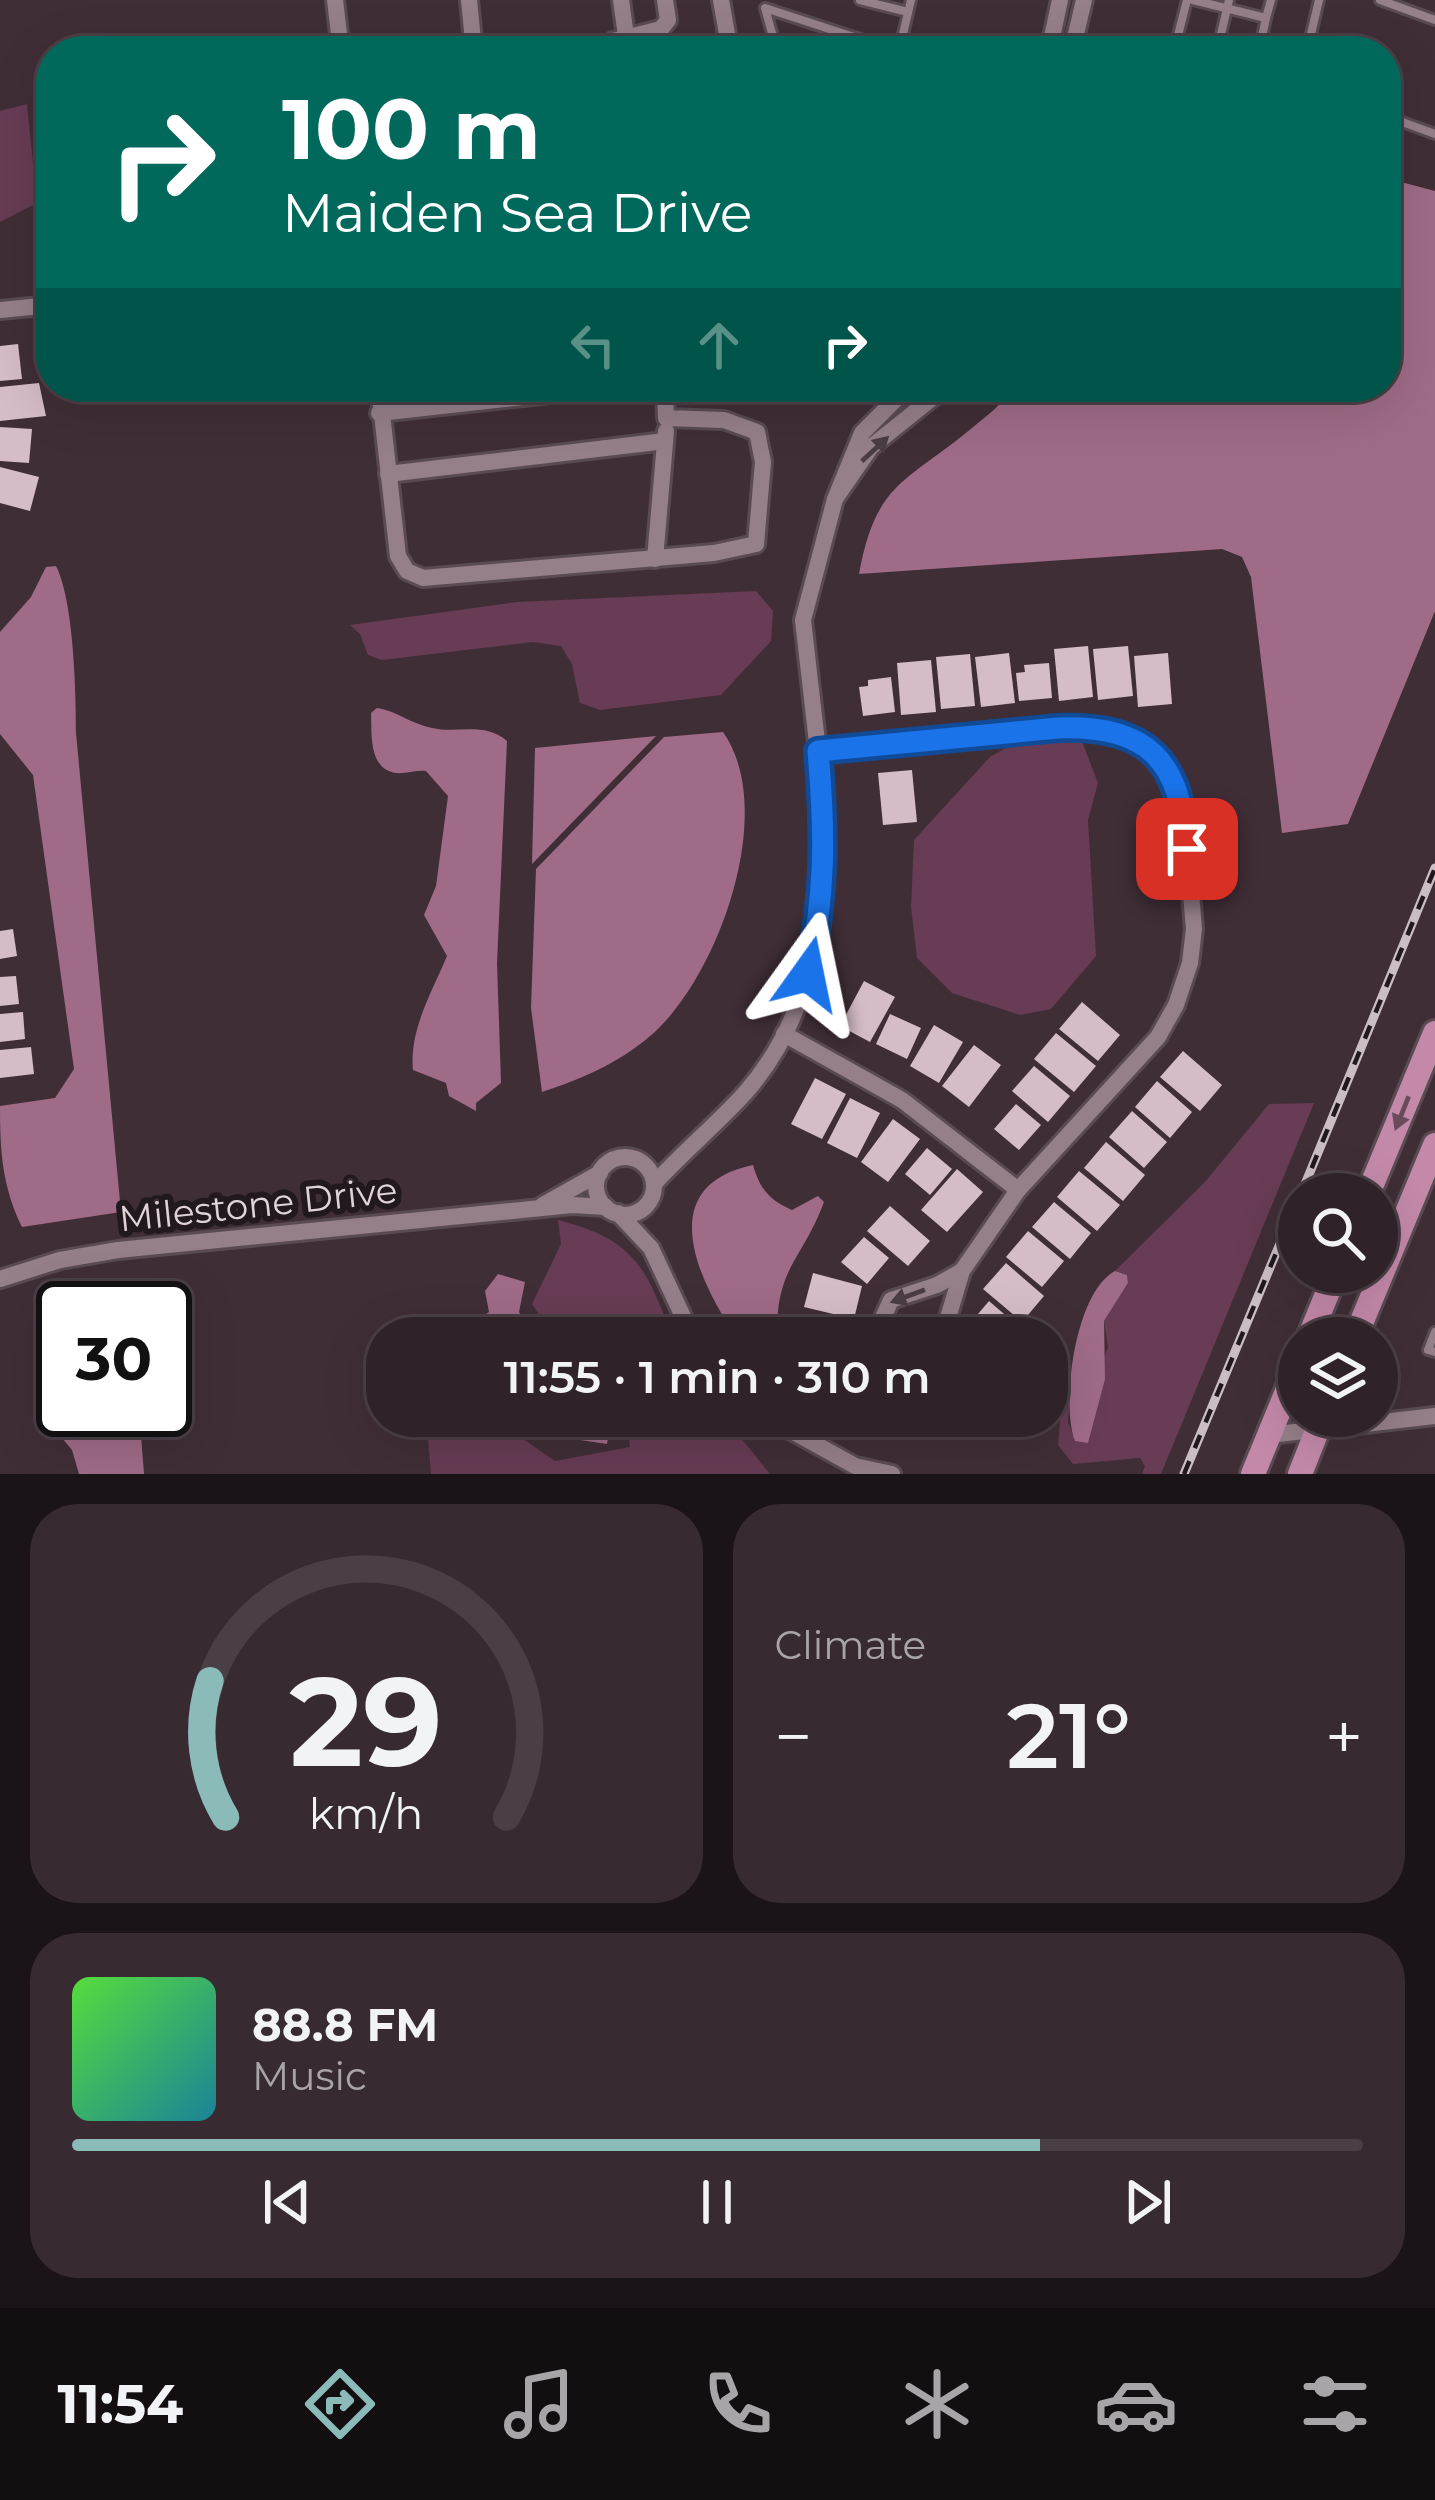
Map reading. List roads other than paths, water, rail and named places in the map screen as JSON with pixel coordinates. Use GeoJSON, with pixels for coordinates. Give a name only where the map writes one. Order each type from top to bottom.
{"type":"FeatureCollection","features":[{"type":"Feature","properties":{"kind":"main road"},"geometry":{"type":"LineString","coordinates":[[1377,1173],[1435,1033]]}},
{"type":"Feature","properties":{"kind":"main road"},"geometry":{"type":"LineString","coordinates":[[1364,1317],[1435,1145]]}},
{"type":"Feature","properties":{"kind":"main road"},"geometry":{"type":"LineString","coordinates":[[1253,1474],[1278,1413]]}},
{"type":"Feature","properties":{"kind":"main road"},"geometry":{"type":"LineString","coordinates":[[1300,1474],[1315,1437]]}},
{"type":"Feature","properties":{"kind":"street"},"geometry":{"type":"LineString","coordinates":[[335,0],[339,36]]}},
{"type":"Feature","properties":{"kind":"street"},"geometry":{"type":"LineString","coordinates":[[470,0],[473,36]]}},
{"type":"Feature","properties":{"kind":"street"},"geometry":{"type":"LineString","coordinates":[[621,0],[626,36],[666,26],[664,0]]}},
{"type":"Feature","properties":{"kind":"street"},"geometry":{"type":"LineString","coordinates":[[721,0],[727,36]]}},
{"type":"Feature","properties":{"kind":"street"},"geometry":{"type":"LineString","coordinates":[[1052,36],[1060,0]]}},
{"type":"Feature","properties":{"kind":"street"},"geometry":{"type":"LineString","coordinates":[[1076,36],[1084,0]]}},
{"type":"Feature","properties":{"kind":"street"},"geometry":{"type":"LineString","coordinates":[[0,310],[36,306]]}},
{"type":"Feature","properties":{"kind":"street"},"geometry":{"type":"LineString","coordinates":[[379,402],[398,556],[413,576],[655,559],[743,550],[756,544],[763,462],[758,432],[745,424],[667,418]]}},
{"type":"Feature","properties":{"kind":"street"},"geometry":{"type":"LineString","coordinates":[[379,413],[478,402]]}},
{"type":"Feature","properties":{"kind":"street"},"geometry":{"type":"LineString","coordinates":[[655,559],[666,402]]}},
{"type":"Feature","properties":{"kind":"street"},"geometry":{"type":"LineString","coordinates":[[684,1317],[668,1279],[648,1203],[654,1184],[747,1090],[784,1034],[808,974],[822,909],[826,849],[803,620],[835,499],[862,433],[893,402]]}},
{"type":"Feature","properties":{"kind":"street"},"geometry":{"type":"LineString","coordinates":[[835,499],[871,447],[927,402]]}},
{"type":"Feature","properties":{"kind":"street"},"geometry":{"type":"LineString","coordinates":[[388,474],[665,441]]}},
{"type":"Feature","properties":{"kind":"street"},"geometry":{"type":"LineString","coordinates":[[818,751],[1093,727],[1145,747],[1175,780],[1184,810],[1194,929],[1190,963],[1176,1005],[1159,1037],[1018,1190],[962,1271],[948,1317]]}},
{"type":"Feature","properties":{"kind":"street"},"geometry":{"type":"LineString","coordinates":[[784,1034],[902,1100],[1018,1190]]}},
{"type":"Feature","properties":{"kind":"street","name":"Milestone Drive"},"geometry":{"type":"LineString","coordinates":[[525,1211],[622,1157],[641,1162],[689,1147]]}},
{"type":"Feature","properties":{"kind":"street"},"geometry":{"type":"LineString","coordinates":[[641,1162],[654,1184]]}},
{"type":"Feature","properties":{"kind":"street"},"geometry":{"type":"LineString","coordinates":[[599,1173],[596,1187],[612,1210],[637,1228],[668,1279]]}},
{"type":"Feature","properties":{"kind":"street","name":"Milestone Drive"},"geometry":{"type":"LineString","coordinates":[[0,1279],[60,1260],[118,1250],[525,1211],[635,1213],[648,1203]]}},
{"type":"Feature","properties":{"kind":"street"},"geometry":{"type":"LineString","coordinates":[[882,1317],[891,1300],[962,1271]]}},
{"type":"Feature","properties":{"kind":"street"},"geometry":{"type":"LineString","coordinates":[[1398,1419],[1435,1417]]}},
{"type":"Feature","properties":{"kind":"street"},"geometry":{"type":"LineString","coordinates":[[1269,1435],[1278,1433]]}},
{"type":"Feature","properties":{"kind":"street"},"geometry":{"type":"LineString","coordinates":[[803,1437],[855,1466],[892,1474]]}},
{"type":"Feature","properties":{"kind":"lane"},"geometry":{"type":"LineString","coordinates":[[860,0],[908,12]]}},
{"type":"Feature","properties":{"kind":"lane"},"geometry":{"type":"LineString","coordinates":[[902,36],[911,0]]}},
{"type":"Feature","properties":{"kind":"lane"},"geometry":{"type":"LineString","coordinates":[[1179,36],[1190,0],[1228,4],[1267,18]]}},
{"type":"Feature","properties":{"kind":"lane"},"geometry":{"type":"LineString","coordinates":[[1262,36],[1271,0]]}},
{"type":"Feature","properties":{"kind":"lane"},"geometry":{"type":"LineString","coordinates":[[1311,36],[1319,0]]}},
{"type":"Feature","properties":{"kind":"lane"},"geometry":{"type":"LineString","coordinates":[[1380,0],[1435,20]]}},
{"type":"Feature","properties":{"kind":"lane"},"geometry":{"type":"LineString","coordinates":[[765,4],[774,36]]}},
{"type":"Feature","properties":{"kind":"lane"},"geometry":{"type":"LineString","coordinates":[[765,4],[856,36]]}},
{"type":"Feature","properties":{"kind":"lane"},"geometry":{"type":"LineString","coordinates":[[1221,36],[1228,4]]}},
{"type":"Feature","properties":{"kind":"lane"},"geometry":{"type":"LineString","coordinates":[[1401,122],[1435,134]]}},
{"type":"Feature","properties":{"kind":"lane"},"geometry":{"type":"LineString","coordinates":[[1435,1332],[1428,1350],[1435,1352]]}},
{"type":"Feature","properties":{"kind":"railway"},"geometry":{"type":"LineString","coordinates":[[1310,1173],[1435,868]]}},
{"type":"Feature","properties":{"kind":"railway"},"geometry":{"type":"LineString","coordinates":[[1184,1474],[1278,1248]]}}]}
